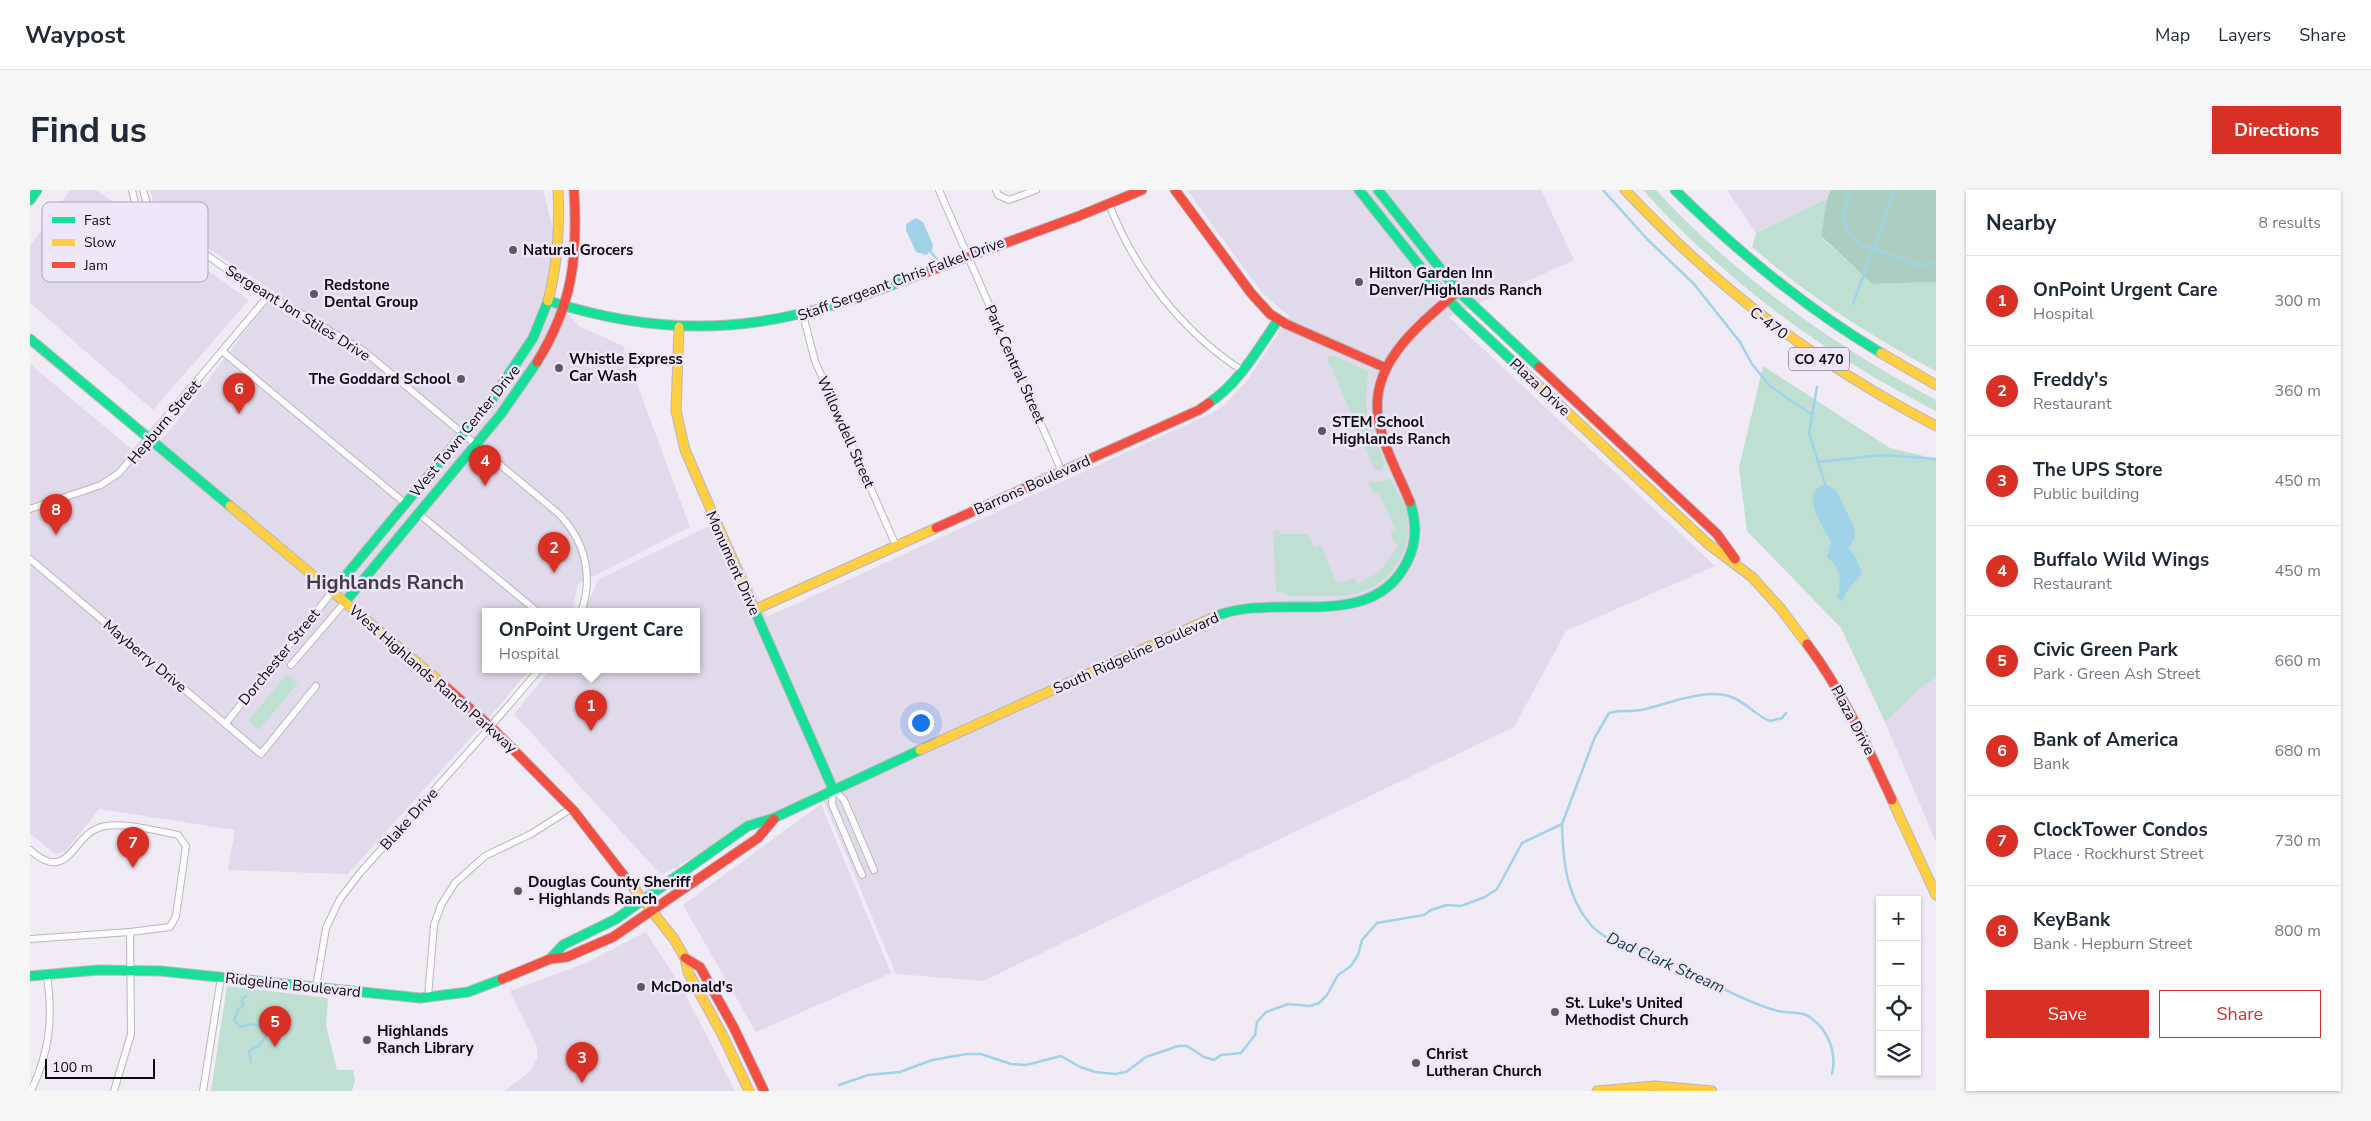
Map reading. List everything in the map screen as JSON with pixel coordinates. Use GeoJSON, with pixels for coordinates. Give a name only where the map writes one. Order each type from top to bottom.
{"type":"FeatureCollection","features":[{"type":"Feature","properties":{"kind":"main road"},"geometry":{"type":"LineString","coordinates":[[30,200],[37,190]]}},
{"type":"Feature","properties":{"kind":"main road","name":"West Town Center Drive"},"geometry":{"type":"LineString","coordinates":[[333,591],[464,434],[520,363],[536,334],[549,301],[556,276],[560,243],[558,190]]}},
{"type":"Feature","properties":{"kind":"main road","name":"West Town Center Drive"},"geometry":{"type":"LineString","coordinates":[[345,602],[477,444],[535,370],[564,306],[575,246],[574,190]]}},
{"type":"Feature","properties":{"kind":"main road","name":"Staff Sergeant Chris Falkel Drive"},"geometry":{"type":"LineString","coordinates":[[549,301],[618,319],[679,327],[751,324],[803,315],[968,256],[1142,190]]}},
{"type":"Feature","properties":{"kind":"main road"},"geometry":{"type":"LineString","coordinates":[[1175,190],[1251,293],[1278,320],[1386,368]]}},
{"type":"Feature","properties":{"kind":"main road","name":"Plaza Drive"},"geometry":{"type":"LineString","coordinates":[[1359,190],[1448,300],[1708,543],[1739,565]]}},
{"type":"Feature","properties":{"kind":"main road","name":"Plaza Drive"},"geometry":{"type":"LineString","coordinates":[[1378,190],[1458,291],[1718,534],[1739,565],[1781,609],[1805,640],[1836,686],[1862,732],[1936,895]]}},
{"type":"Feature","properties":{"kind":"main road","name":"C-470"},"geometry":{"type":"LineString","coordinates":[[1625,190],[1687,254],[1758,315],[1837,371],[1936,426]]}},
{"type":"Feature","properties":{"kind":"main road","name":"CO 470"},"geometry":{"type":"LineString","coordinates":[[1675,190],[1733,246],[1799,300],[1864,344],[1936,384]]}},
{"type":"Feature","properties":{"kind":"main road","name":"South Ridgeline Boulevard"},"geometry":{"type":"LineString","coordinates":[[645,900],[748,826],[774,818],[833,789],[1221,614],[1246,609],[1356,604],[1377,596],[1396,580],[1409,562],[1416,542],[1415,522],[1410,501],[1383,437],[1377,413],[1378,392],[1386,368],[1406,338],[1458,291]]}},
{"type":"Feature","properties":{"kind":"main road","name":"Barrons Boulevard"},"geometry":{"type":"LineString","coordinates":[[754,610],[1206,406],[1226,391],[1243,372],[1278,320]]}},
{"type":"Feature","properties":{"kind":"main road","name":"Monument Drive"},"geometry":{"type":"LineString","coordinates":[[679,327],[676,395],[682,439],[693,470],[833,789]]}},
{"type":"Feature","properties":{"kind":"main road","name":"West Highlands Ranch Parkway"},"geometry":{"type":"LineString","coordinates":[[30,339],[333,591],[491,727],[572,808],[654,911],[685,958],[688,972],[722,1034],[749,1091]]}},
{"type":"Feature","properties":{"kind":"main road"},"geometry":{"type":"LineString","coordinates":[[1605,448],[1609,444],[1616,446],[1650,478],[1657,478]]}},
{"type":"Feature","properties":{"kind":"main road","name":"South Ridgeline Boulevard"},"geometry":{"type":"LineString","coordinates":[[654,911],[758,838],[774,818]]}},
{"type":"Feature","properties":{"kind":"main road","name":"Ridgeline Boulevard"},"geometry":{"type":"LineString","coordinates":[[550,959],[563,945],[616,919],[645,900]]}},
{"type":"Feature","properties":{"kind":"main road","name":"Ridgeline Boulevard"},"geometry":{"type":"LineString","coordinates":[[30,976],[98,970],[131,970],[428,997],[468,992],[550,959],[568,957],[613,937],[654,911]]}},
{"type":"Feature","properties":{"kind":"main road","name":"West Highlands Ranch Parkway"},"geometry":{"type":"LineString","coordinates":[[685,958],[700,967],[734,1028],[764,1091]]}},
{"type":"Feature","properties":{"kind":"main road"},"geometry":{"type":"LineString","coordinates":[[1597,1091],[1647,1086],[1681,1087],[1712,1091]]}},
{"type":"Feature","properties":{"kind":"street","name":"Sergeant Jon Stiles Drive"},"geometry":{"type":"LineString","coordinates":[[143,190],[147,202]]}},
{"type":"Feature","properties":{"kind":"street","name":"Park Central Street"},"geometry":{"type":"LineString","coordinates":[[939,190],[1062,472]]}},
{"type":"Feature","properties":{"kind":"street"},"geometry":{"type":"LineString","coordinates":[[996,190],[998,195],[1010,200],[1036,190]]}},
{"type":"Feature","properties":{"kind":"street"},"geometry":{"type":"LineString","coordinates":[[1109,204],[1130,251],[1177,315],[1212,350],[1243,372]]}},
{"type":"Feature","properties":{"kind":"street","name":"Sergeant Jon Stiles Drive"},"geometry":{"type":"LineString","coordinates":[[208,256],[364,352],[552,507],[574,532],[585,559],[587,583],[582,608]]}},
{"type":"Feature","properties":{"kind":"street","name":"Hepburn Street"},"geometry":{"type":"LineString","coordinates":[[30,509],[110,480],[128,464],[269,295]]}},
{"type":"Feature","properties":{"kind":"street","name":"Willowdell Street"},"geometry":{"type":"LineString","coordinates":[[803,315],[815,361],[896,546]]}},
{"type":"Feature","properties":{"kind":"street"},"geometry":{"type":"LineString","coordinates":[[222,351],[406,504]]}},
{"type":"Feature","properties":{"kind":"street"},"geometry":{"type":"LineString","coordinates":[[419,514],[533,608]]}},
{"type":"Feature","properties":{"kind":"street","name":"Mayberry Drive"},"geometry":{"type":"LineString","coordinates":[[30,559],[261,754],[316,686]]}},
{"type":"Feature","properties":{"kind":"street","name":"Dorchester Street"},"geometry":{"type":"LineString","coordinates":[[225,724],[333,591]]}},
{"type":"Feature","properties":{"kind":"street","name":"Dorchester Street"},"geometry":{"type":"LineString","coordinates":[[291,665],[345,602]]}},
{"type":"Feature","properties":{"kind":"street","name":"Blake Drive"},"geometry":{"type":"LineString","coordinates":[[316,987],[326,928],[340,899],[360,873],[491,727],[536,673]]}},
{"type":"Feature","properties":{"kind":"street","name":"Monument Drive"},"geometry":{"type":"LineString","coordinates":[[833,789],[844,800],[874,870]]}},
{"type":"Feature","properties":{"kind":"street","name":"Monument Drive"},"geometry":{"type":"LineString","coordinates":[[833,789],[832,804],[862,875]]}},
{"type":"Feature","properties":{"kind":"street"},"geometry":{"type":"LineString","coordinates":[[428,997],[432,930],[436,915],[450,889],[469,868],[485,856],[531,834],[572,808]]}},
{"type":"Feature","properties":{"kind":"street"},"geometry":{"type":"LineString","coordinates":[[30,850],[36,855],[53,862],[68,858],[97,828],[112,825],[178,835],[186,846],[176,916],[170,927],[130,932],[30,939]]}},
{"type":"Feature","properties":{"kind":"street"},"geometry":{"type":"LineString","coordinates":[[114,1091],[130,1034],[130,932]]}},
{"type":"Feature","properties":{"kind":"street"},"geometry":{"type":"LineString","coordinates":[[31,1091],[44,1065],[50,1036],[47,975]]}},
{"type":"Feature","properties":{"kind":"street"},"geometry":{"type":"LineString","coordinates":[[203,1091],[221,977]]}},
{"type":"Feature","properties":{"kind":"shaded area"},"geometry":{"type":"Polygon","coordinates":[[[70,190],[96,190],[113,202],[61,202],[70,190]]]}},
{"type":"Feature","properties":{"kind":"shaded area"},"geometry":{"type":"Polygon","coordinates":[[[150,190],[543,190],[555,237],[546,288],[579,326],[623,346],[690,527],[578,584],[573,608],[482,608],[482,673],[527,673],[348,874],[228,870],[235,830],[99,809],[66,851],[55,854],[30,833],[30,364],[142,458],[172,428],[275,292],[208,248],[208,202],[154,202],[150,190]]]}},
{"type":"Feature","properties":{"kind":"shaded area"},"geometry":{"type":"Polygon","coordinates":[[[1187,190],[1541,190],[1574,260],[1449,317],[1715,566],[1566,631],[1514,727],[983,981],[896,974],[819,790],[661,875],[514,714],[548,673],[700,673],[700,608],[586,608],[598,580],[721,520],[767,617],[1212,413],[1224,405],[1247,381],[1289,316],[1262,293],[1187,190]]]}},
{"type":"Feature","properties":{"kind":"shaded area"},"geometry":{"type":"Polygon","coordinates":[[[1727,190],[1831,190],[1827,199],[1756,233],[1727,190]]]}},
{"type":"Feature","properties":{"kind":"shaded area"},"geometry":{"type":"Polygon","coordinates":[[[42,229],[42,282],[208,282],[208,271],[249,300],[153,410],[30,303],[30,246],[42,229]]]}},
{"type":"Feature","properties":{"kind":"shaded area"},"geometry":{"type":"Polygon","coordinates":[[[1936,678],[1936,842],[1885,722],[1924,685],[1936,678]]]}},
{"type":"Feature","properties":{"kind":"shaded area"},"geometry":{"type":"Polygon","coordinates":[[[821,804],[891,973],[756,1032],[683,905],[821,804]]]}},
{"type":"Feature","properties":{"kind":"shaded area"},"geometry":{"type":"Polygon","coordinates":[[[646,932],[682,988],[735,1091],[505,1091],[531,1070],[537,1059],[537,1047],[510,991],[586,963],[646,932]]]}},
{"type":"Feature","properties":{"kind":"green space"},"geometry":{"type":"Polygon","coordinates":[[[1643,190],[1656,190],[1719,252],[1787,307],[1860,356],[1936,400],[1936,411],[1855,366],[1779,314],[1708,255],[1643,190]]]}},
{"type":"Feature","properties":{"kind":"green space"},"geometry":{"type":"Polygon","coordinates":[[[1831,190],[1936,190],[1936,282],[1872,284],[1821,236],[1827,199],[1831,190]]]}},
{"type":"Feature","properties":{"kind":"green space"},"geometry":{"type":"Polygon","coordinates":[[[1827,199],[1821,237],[1872,284],[1936,282],[1936,371],[1887,344],[1817,299],[1752,247],[1756,233],[1827,199]]]}},
{"type":"Feature","properties":{"kind":"green space"},"geometry":{"type":"Polygon","coordinates":[[[1333,355],[1368,371],[1366,404],[1368,419],[1385,464],[1381,470],[1375,470],[1333,371],[1339,369],[1331,368],[1327,359],[1328,356],[1333,355]]]}},
{"type":"Feature","properties":{"kind":"green space"},"geometry":{"type":"Polygon","coordinates":[[[1763,366],[1890,448],[1936,459],[1936,678],[1924,685],[1885,722],[1841,628],[1747,531],[1739,468],[1763,366]]]}},
{"type":"Feature","properties":{"kind":"green space"},"geometry":{"type":"Polygon","coordinates":[[[1390,479],[1406,509],[1408,528],[1403,554],[1388,576],[1365,590],[1352,594],[1290,596],[1282,592],[1276,593],[1273,533],[1278,530],[1281,534],[1308,534],[1314,548],[1321,546],[1336,581],[1340,583],[1354,578],[1358,584],[1380,571],[1398,546],[1392,539],[1391,531],[1395,529],[1379,493],[1374,493],[1368,483],[1390,479]]]}},
{"type":"Feature","properties":{"kind":"green space"},"geometry":{"type":"Polygon","coordinates":[[[287,674],[298,683],[259,730],[248,721],[287,674]]]}},
{"type":"Feature","properties":{"kind":"green space"},"geometry":{"type":"Polygon","coordinates":[[[227,986],[328,998],[326,1025],[337,1070],[353,1070],[355,1081],[352,1091],[211,1091],[227,986]]]}},
{"type":"Feature","properties":{"kind":"water"},"geometry":{"type":"Polygon","coordinates":[[[916,218],[923,222],[933,245],[932,250],[926,255],[916,252],[906,230],[906,224],[916,218]]]}},
{"type":"Feature","properties":{"kind":"water"},"geometry":{"type":"Polygon","coordinates":[[[1825,484],[1836,490],[1854,527],[1855,536],[1849,549],[1856,558],[1862,574],[1849,588],[1842,601],[1837,598],[1840,586],[1838,571],[1827,557],[1831,542],[1818,519],[1813,502],[1813,494],[1817,488],[1825,484]]]}},
{"type":"Feature","properties":{"kind":"waterway"},"geometry":{"type":"LineString","coordinates":[[1603,190],[1647,239],[1694,284],[1740,342]]}},
{"type":"Feature","properties":{"kind":"waterway"},"geometry":{"type":"LineString","coordinates":[[1850,190],[1843,211],[1847,231],[1859,244],[1919,265],[1936,263]]}},
{"type":"Feature","properties":{"kind":"waterway"},"geometry":{"type":"LineString","coordinates":[[1853,304],[1895,190]]}},
{"type":"Feature","properties":{"kind":"waterway"},"geometry":{"type":"LineString","coordinates":[[931,252],[938,261]]}},
{"type":"Feature","properties":{"kind":"waterway"},"geometry":{"type":"LineString","coordinates":[[1740,342],[1752,364],[1770,386],[1811,414]]}},
{"type":"Feature","properties":{"kind":"waterway"},"geometry":{"type":"LineString","coordinates":[[1817,387],[1809,433],[1825,484]]}},
{"type":"Feature","properties":{"kind":"waterway"},"geometry":{"type":"LineString","coordinates":[[1818,462],[1882,455],[1936,459]]}},
{"type":"Feature","properties":{"kind":"waterway"},"geometry":{"type":"LineString","coordinates":[[839,1085],[868,1075],[900,1072],[932,1060],[967,1054],[981,1054],[1011,1064],[1026,1065],[1061,1056],[1080,1067],[1095,1072],[1115,1074],[1126,1072],[1146,1057],[1178,1046],[1187,1046],[1204,1057],[1214,1060],[1221,1055],[1241,1053],[1255,1035],[1257,1022],[1266,1012],[1288,1004],[1310,1006],[1319,1003],[1327,995],[1338,975],[1351,966],[1358,955],[1362,940],[1377,923],[1424,915],[1431,910],[1447,905],[1461,906],[1485,897],[1497,889],[1522,843],[1562,824],[1595,737],[1609,713],[1640,710],[1700,695],[1712,694],[1734,698],[1770,721],[1782,718],[1786,713]]}},
{"type":"Feature","properties":{"kind":"waterway","name":"Dad Clark Stream"},"geometry":{"type":"LineString","coordinates":[[1562,824],[1563,851],[1567,877],[1582,913],[1598,932],[1607,938],[1668,960],[1764,1007],[1782,1012],[1800,1013],[1807,1016],[1817,1023],[1827,1036],[1832,1050],[1832,1074]]}},
{"type":"Feature","properties":{"kind":"waterway"},"geometry":{"type":"LineString","coordinates":[[246,996],[242,999],[243,1006],[238,1009],[234,1020],[240,1027],[250,1024],[260,1026],[267,1035],[260,1045],[249,1051],[251,1062]]}},
{"type":"Feature","properties":{"kind":"traffic: fast"},"geometry":{"type":"LineString","coordinates":[[30,200],[37,190]]}},
{"type":"Feature","properties":{"kind":"traffic: fast"},"geometry":{"type":"LineString","coordinates":[[1359,190],[1430,279],[1459,311],[1523,371]]}},
{"type":"Feature","properties":{"kind":"traffic: fast"},"geometry":{"type":"LineString","coordinates":[[1378,190],[1458,291],[1539,367]]}},
{"type":"Feature","properties":{"kind":"traffic: fast"},"geometry":{"type":"LineString","coordinates":[[1675,190],[1773,278],[1853,336],[1881,353]]}},
{"type":"Feature","properties":{"kind":"traffic: fast"},"geometry":{"type":"LineString","coordinates":[[549,301],[596,314],[642,322],[686,326],[729,325],[772,320],[815,310],[859,297],[905,280]]}},
{"type":"Feature","properties":{"kind":"traffic: fast"},"geometry":{"type":"LineString","coordinates":[[333,591],[493,398],[533,338],[548,301]]}},
{"type":"Feature","properties":{"kind":"traffic: fast"},"geometry":{"type":"LineString","coordinates":[[1209,403],[1239,376],[1278,320]]}},
{"type":"Feature","properties":{"kind":"traffic: fast"},"geometry":{"type":"LineString","coordinates":[[30,339],[230,506]]}},
{"type":"Feature","properties":{"kind":"traffic: fast"},"geometry":{"type":"LineString","coordinates":[[345,602],[501,414],[537,362]]}},
{"type":"Feature","properties":{"kind":"traffic: fast"},"geometry":{"type":"LineString","coordinates":[[1214,617],[1238,610],[1264,607],[1320,607],[1346,604],[1370,598],[1391,584],[1407,562],[1413,548],[1415,525],[1410,502]]}},
{"type":"Feature","properties":{"kind":"traffic: fast"},"geometry":{"type":"LineString","coordinates":[[754,609],[833,789]]}},
{"type":"Feature","properties":{"kind":"traffic: fast"},"geometry":{"type":"LineString","coordinates":[[550,959],[563,945],[616,919],[748,826],[774,818],[920,750]]}},
{"type":"Feature","properties":{"kind":"traffic: fast"},"geometry":{"type":"LineString","coordinates":[[30,976],[98,970],[161,971],[420,998],[468,992],[502,979]]}},
{"type":"Feature","properties":{"kind":"traffic: slow"},"geometry":{"type":"LineString","coordinates":[[548,301],[558,246],[558,190]]}},
{"type":"Feature","properties":{"kind":"traffic: slow"},"geometry":{"type":"LineString","coordinates":[[1625,190],[1696,260],[1770,322],[1849,376],[1891,402],[1936,426]]}},
{"type":"Feature","properties":{"kind":"traffic: slow"},"geometry":{"type":"LineString","coordinates":[[679,327],[676,411],[685,450],[754,609]]}},
{"type":"Feature","properties":{"kind":"traffic: slow"},"geometry":{"type":"LineString","coordinates":[[1881,353],[1936,385]]}},
{"type":"Feature","properties":{"kind":"traffic: slow"},"geometry":{"type":"LineString","coordinates":[[1523,371],[1707,543],[1752,577],[1781,609],[1807,644]]}},
{"type":"Feature","properties":{"kind":"traffic: slow"},"geometry":{"type":"LineString","coordinates":[[230,506],[445,686]]}},
{"type":"Feature","properties":{"kind":"traffic: slow"},"geometry":{"type":"LineString","coordinates":[[754,610],[936,528]]}},
{"type":"Feature","properties":{"kind":"traffic: slow"},"geometry":{"type":"LineString","coordinates":[[920,750],[1214,617]]}},
{"type":"Feature","properties":{"kind":"traffic: slow"},"geometry":{"type":"LineString","coordinates":[[1892,800],[1936,895]]}},
{"type":"Feature","properties":{"kind":"traffic: slow"},"geometry":{"type":"LineString","coordinates":[[632,886],[674,939],[685,958],[688,972],[722,1034],[749,1091]]}},
{"type":"Feature","properties":{"kind":"traffic: slow"},"geometry":{"type":"LineString","coordinates":[[1597,1091],[1655,1086],[1712,1091]]}},
{"type":"Feature","properties":{"kind":"traffic: jam"},"geometry":{"type":"LineString","coordinates":[[537,362],[559,320],[566,300],[574,259],[574,190]]}},
{"type":"Feature","properties":{"kind":"traffic: jam"},"geometry":{"type":"LineString","coordinates":[[905,280],[1079,216],[1142,190]]}},
{"type":"Feature","properties":{"kind":"traffic: jam"},"geometry":{"type":"LineString","coordinates":[[1175,190],[1251,293],[1270,314],[1286,324],[1386,368]]}},
{"type":"Feature","properties":{"kind":"traffic: jam"},"geometry":{"type":"LineString","coordinates":[[1410,502],[1380,428],[1378,397],[1382,378],[1390,361],[1401,345],[1429,316],[1458,291]]}},
{"type":"Feature","properties":{"kind":"traffic: jam"},"geometry":{"type":"LineString","coordinates":[[1539,367],[1717,534],[1735,559]]}},
{"type":"Feature","properties":{"kind":"traffic: jam"},"geometry":{"type":"LineString","coordinates":[[936,528],[1199,410],[1209,403]]}},
{"type":"Feature","properties":{"kind":"traffic: jam"},"geometry":{"type":"LineString","coordinates":[[1807,644],[1843,700],[1892,800]]}},
{"type":"Feature","properties":{"kind":"traffic: jam"},"geometry":{"type":"LineString","coordinates":[[445,686],[491,727],[574,811],[632,886]]}},
{"type":"Feature","properties":{"kind":"traffic: jam"},"geometry":{"type":"LineString","coordinates":[[502,979],[550,959],[567,957],[613,937],[758,838],[774,819]]}},
{"type":"Feature","properties":{"kind":"traffic: jam"},"geometry":{"type":"LineString","coordinates":[[685,958],[700,967],[734,1028],[764,1091]]}},
{"type":"Feature","properties":{"kind":"place","name":"Natural Grocers"},"geometry":{"type":"Point","coordinates":[513,250]}},
{"type":"Feature","properties":{"kind":"place","name":"Hilton Garden Inn Denver/Highlands Ranch"},"geometry":{"type":"Point","coordinates":[1359,282]}},
{"type":"Feature","properties":{"kind":"place","name":"Redstone Dental Group"},"geometry":{"type":"Point","coordinates":[314,294]}},
{"type":"Feature","properties":{"kind":"place","name":"Whistle Express Car Wash"},"geometry":{"type":"Point","coordinates":[559,368]}},
{"type":"Feature","properties":{"kind":"place","name":"The Goddard School"},"geometry":{"type":"Point","coordinates":[461,379]}},
{"type":"Feature","properties":{"kind":"place","name":"Bank of America"},"geometry":{"type":"Point","coordinates":[239,414]}},
{"type":"Feature","properties":{"kind":"place","name":"STEM School Highlands Ranch"},"geometry":{"type":"Point","coordinates":[1322,431]}},
{"type":"Feature","properties":{"kind":"place","name":"Buffalo Wild Wings"},"geometry":{"type":"Point","coordinates":[485,486]}},
{"type":"Feature","properties":{"kind":"place","name":"KeyBank"},"geometry":{"type":"Point","coordinates":[56,535]}},
{"type":"Feature","properties":{"kind":"place","name":"Freddy's"},"geometry":{"type":"Point","coordinates":[554,573]}},
{"type":"Feature","properties":{"kind":"place","name":"OnPoint Urgent Care"},"geometry":{"type":"Point","coordinates":[591,731]}},
{"type":"Feature","properties":{"kind":"place","name":"ClockTower Condos"},"geometry":{"type":"Point","coordinates":[133,868]}},
{"type":"Feature","properties":{"kind":"place","name":"Douglas County Sheriff - Highlands Ranch"},"geometry":{"type":"Point","coordinates":[518,891]}},
{"type":"Feature","properties":{"kind":"place","name":"McDonald's"},"geometry":{"type":"Point","coordinates":[641,987]}},
{"type":"Feature","properties":{"kind":"place","name":"St. Luke's United Methodist Church"},"geometry":{"type":"Point","coordinates":[1555,1012]}},
{"type":"Feature","properties":{"kind":"place","name":"Highlands Ranch Library"},"geometry":{"type":"Point","coordinates":[367,1040]}},
{"type":"Feature","properties":{"kind":"place","name":"Civic Green Park"},"geometry":{"type":"Point","coordinates":[275,1047]}},
{"type":"Feature","properties":{"kind":"place","name":"Christ Lutheran Church"},"geometry":{"type":"Point","coordinates":[1416,1063]}},
{"type":"Feature","properties":{"kind":"place","name":"The UPS Store"},"geometry":{"type":"Point","coordinates":[582,1083]}},
{"type":"Feature","properties":{"kind":"district","name":"Highlands Ranch"},"geometry":{"type":"Point","coordinates":[385,582]}}]}
